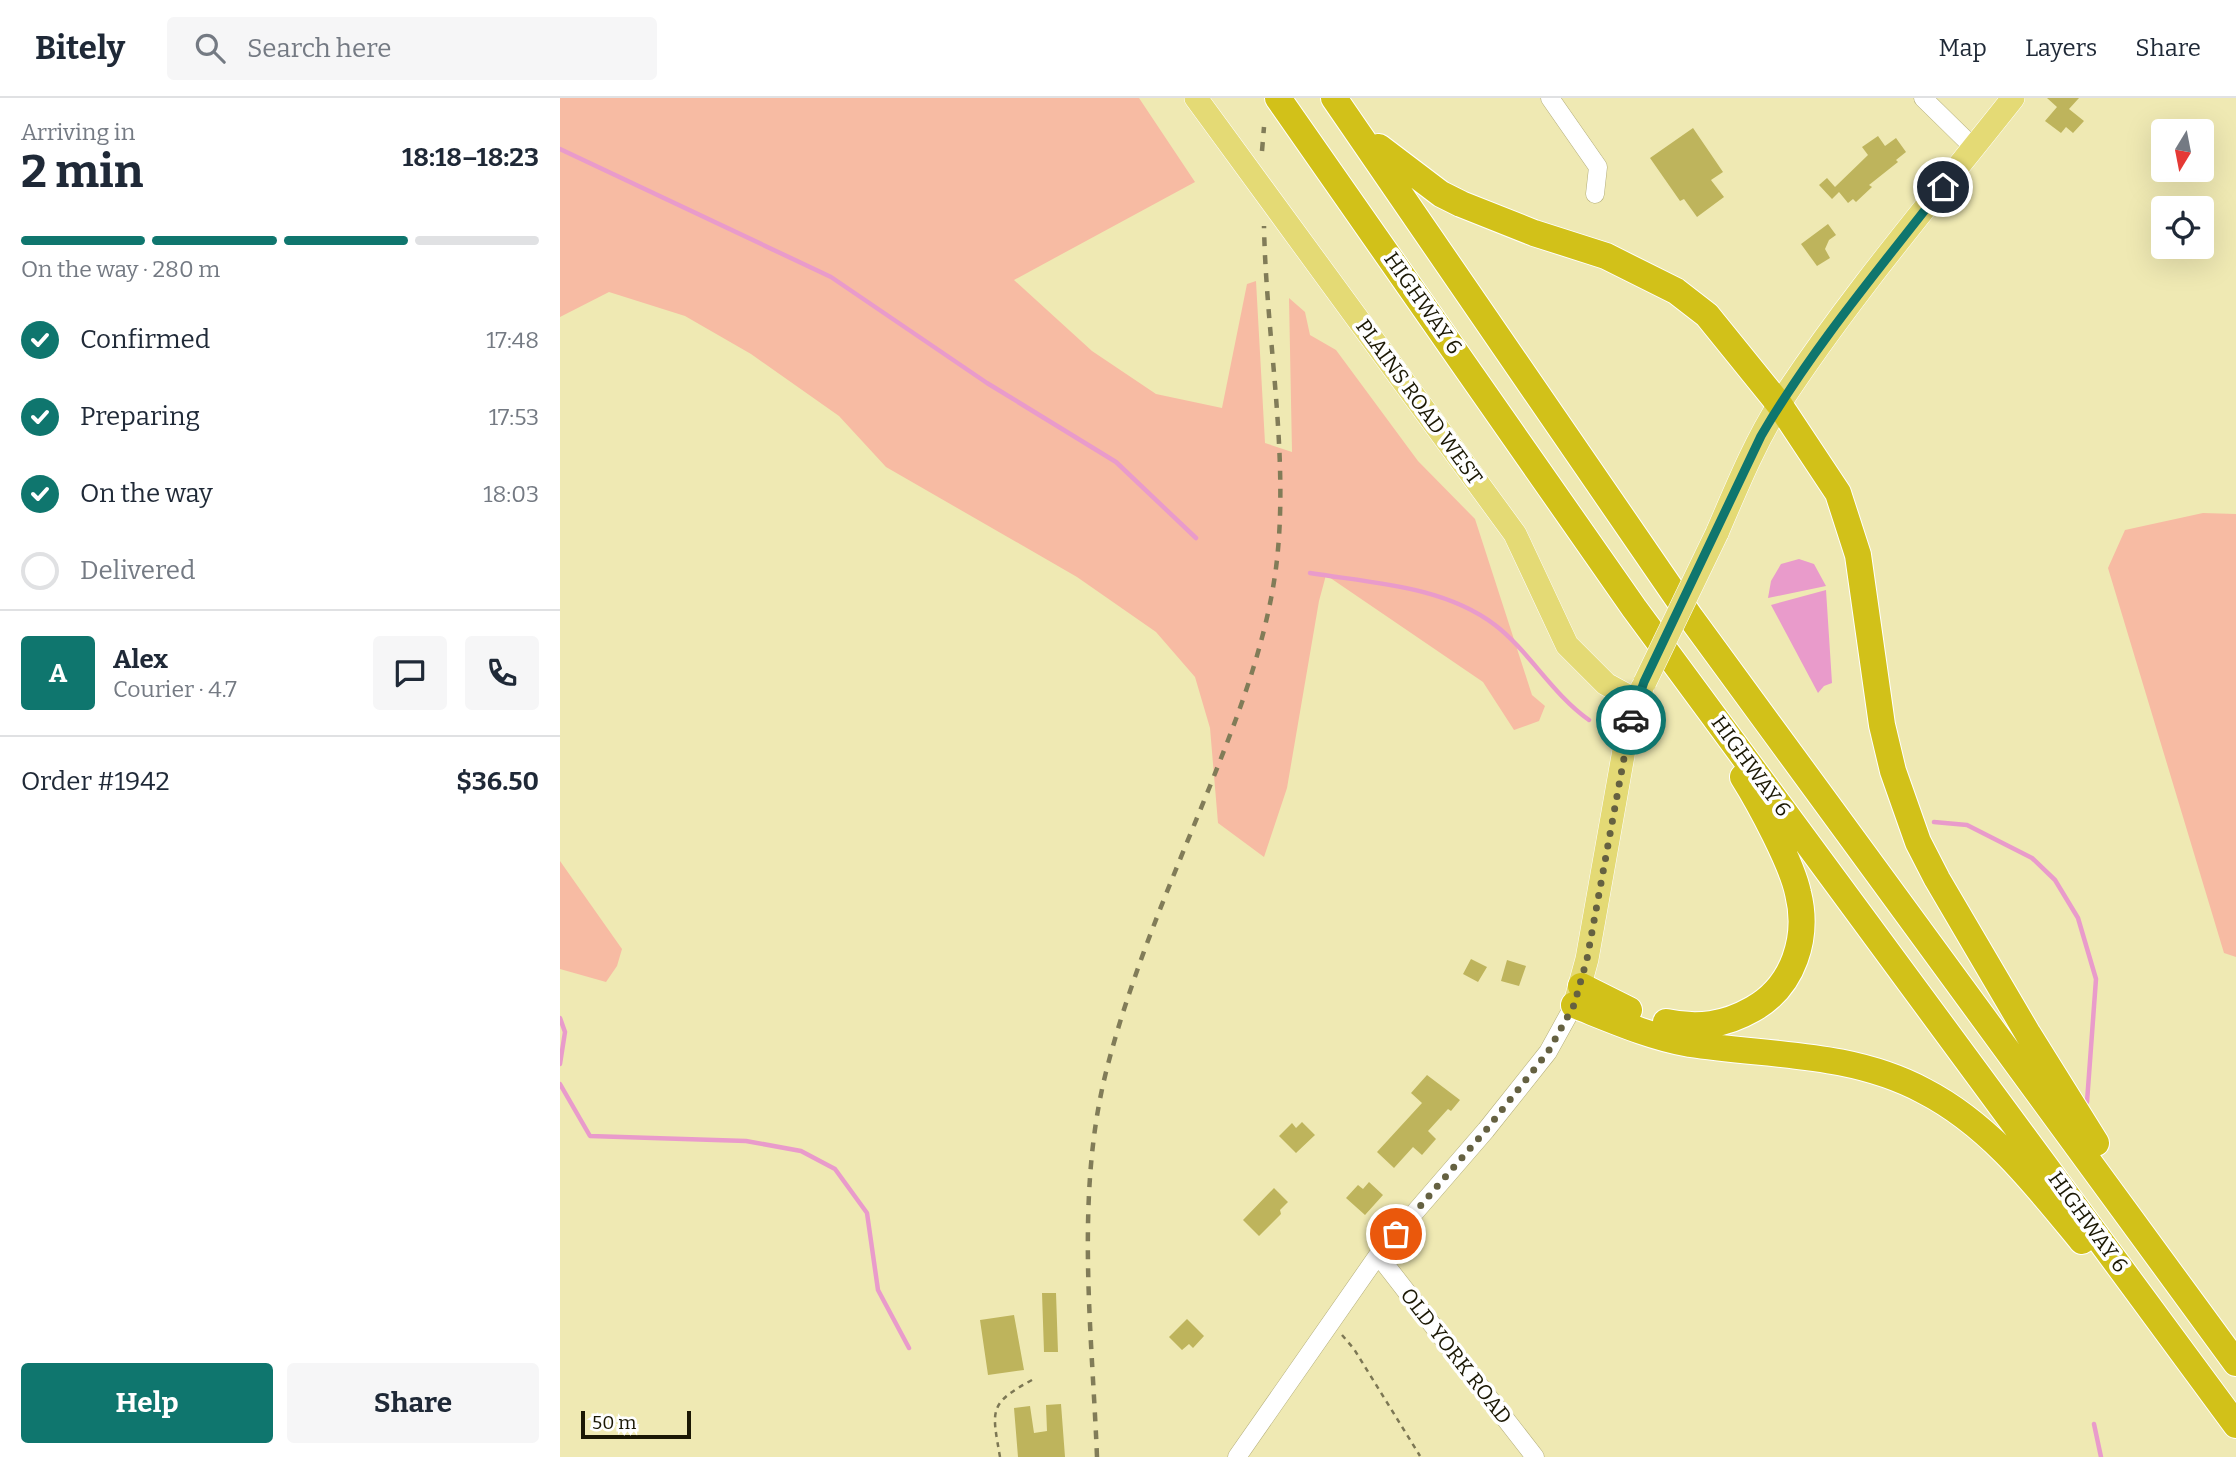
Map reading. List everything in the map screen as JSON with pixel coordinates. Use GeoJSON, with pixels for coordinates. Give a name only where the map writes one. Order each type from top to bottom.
{"type":"FeatureCollection","features":[{"type":"Feature","properties":{"kind":"highway","name":"HIGHWAY 6"},"geometry":{"type":"LineString","coordinates":[[1278,98],[1634,608],[2236,1424]]}},
{"type":"Feature","properties":{"kind":"highway","name":"HIGHWAY 6"},"geometry":{"type":"LineString","coordinates":[[1341,108],[1691,618],[2236,1363]]}},
{"type":"Feature","properties":{"kind":"highway"},"geometry":{"type":"LineString","coordinates":[[1341,108],[1392,159],[1441,194],[1534,233],[1606,256],[1676,291],[1707,315],[1780,404],[1838,493],[1858,555],[1882,725],[1893,771],[1918,842],[2028,1034],[2150,1228],[2192,1302]]}},
{"type":"Feature","properties":{"kind":"highway"},"geometry":{"type":"LineString","coordinates":[[1577,995],[1688,1026],[1720,1024],[1749,1011],[1776,992],[1800,947],[1802,921],[1799,894],[1776,842],[1745,780],[1634,608]]}},
{"type":"Feature","properties":{"kind":"highway"},"geometry":{"type":"LineString","coordinates":[[1577,995],[1648,1034],[1690,1044],[1826,1058],[1865,1067],[1926,1091],[1956,1111],[2003,1150],[2029,1176],[2126,1296],[2175,1339]]}},
{"type":"Feature","properties":{"kind":"main road","name":"PLAINS ROAD WEST"},"geometry":{"type":"LineString","coordinates":[[1196,98],[1516,534],[1567,645],[1606,684],[1641,691]]}},
{"type":"Feature","properties":{"kind":"main road"},"geometry":{"type":"LineString","coordinates":[[1577,995],[1627,733],[1641,691],[1761,436],[1780,404],[1851,304],[2013,98]]}},
{"type":"Feature","properties":{"kind":"street"},"geometry":{"type":"LineString","coordinates":[[1550,98],[1598,167],[1595,194]]}},
{"type":"Feature","properties":{"kind":"street"},"geometry":{"type":"LineString","coordinates":[[1923,98],[1974,148]]}},
{"type":"Feature","properties":{"kind":"street"},"geometry":{"type":"LineString","coordinates":[[1237,1457],[1378,1255],[1486,1130],[1548,1052],[1577,995]]}},
{"type":"Feature","properties":{"kind":"street","name":"OLD YORK ROAD"},"geometry":{"type":"LineString","coordinates":[[1378,1255],[1535,1457]]}},
{"type":"Feature","properties":{"kind":"path"},"geometry":{"type":"LineString","coordinates":[[1331,1322],[1354,1349],[1420,1456]]}},
{"type":"Feature","properties":{"kind":"path"},"geometry":{"type":"LineString","coordinates":[[1000,1457],[993,1417],[1003,1396],[1032,1380]]}},
{"type":"Feature","properties":{"kind":"shaded area"},"geometry":{"type":"Polygon","coordinates":[[[560,98],[1139,98],[1195,182],[1014,280],[1092,351],[1156,394],[1222,408],[1247,284],[1256,281],[1265,443],[1292,452],[1289,298],[1305,312],[1310,335],[1336,350],[1418,461],[1475,519],[1532,695],[1545,706],[1539,721],[1514,730],[1483,682],[1326,575],[1319,601],[1287,788],[1264,857],[1218,823],[1210,728],[1195,677],[1156,632],[1077,577],[886,467],[839,416],[751,354],[685,316],[609,292],[560,317],[560,98]]]}},
{"type":"Feature","properties":{"kind":"shaded area"},"geometry":{"type":"Polygon","coordinates":[[[2203,513],[2236,514],[2236,957],[2224,953],[2108,568],[2125,530],[2203,513]]]}},
{"type":"Feature","properties":{"kind":"shaded area"},"geometry":{"type":"Polygon","coordinates":[[[1799,559],[1814,564],[1826,586],[1768,598],[1771,581],[1781,564],[1799,559]]]}},
{"type":"Feature","properties":{"kind":"shaded area"},"geometry":{"type":"Polygon","coordinates":[[[1826,590],[1832,683],[1824,686],[1818,693],[1771,605],[1826,590]]]}},
{"type":"Feature","properties":{"kind":"shaded area"},"geometry":{"type":"Polygon","coordinates":[[[560,861],[622,949],[617,966],[606,982],[560,969],[560,861]]]}},
{"type":"Feature","properties":{"kind":"building"},"geometry":{"type":"Polygon","coordinates":[[[2047,98],[2079,98],[2069,109],[2084,121],[2073,133],[2066,127],[2061,133],[2045,121],[2057,107],[2047,98]]]}},
{"type":"Feature","properties":{"kind":"building"},"geometry":{"type":"Polygon","coordinates":[[[1693,128],[1723,172],[1711,180],[1724,197],[1697,217],[1684,199],[1680,201],[1650,158],[1693,128]]]}},
{"type":"Feature","properties":{"kind":"building"},"geometry":{"type":"Polygon","coordinates":[[[1878,136],[1885,146],[1896,138],[1906,152],[1896,160],[1898,162],[1869,185],[1872,187],[1856,202],[1853,199],[1848,203],[1839,192],[1832,199],[1819,185],[1827,178],[1835,187],[1868,155],[1862,147],[1878,136]]]}},
{"type":"Feature","properties":{"kind":"building"},"geometry":{"type":"Polygon","coordinates":[[[1828,224],[1836,235],[1829,240],[1825,249],[1830,258],[1817,266],[1801,244],[1828,224]]]}},
{"type":"Feature","properties":{"kind":"building"},"geometry":{"type":"Polygon","coordinates":[[[1471,959],[1487,967],[1478,982],[1463,974],[1471,959]]]}},
{"type":"Feature","properties":{"kind":"building"},"geometry":{"type":"Polygon","coordinates":[[[1507,960],[1526,966],[1519,986],[1501,981],[1507,960]]]}},
{"type":"Feature","properties":{"kind":"building"},"geometry":{"type":"Polygon","coordinates":[[[1427,1075],[1460,1100],[1428,1131],[1436,1139],[1422,1155],[1413,1147],[1394,1168],[1377,1152],[1422,1103],[1411,1093],[1427,1075]]]}},
{"type":"Feature","properties":{"kind":"building"},"geometry":{"type":"Polygon","coordinates":[[[1302,1122],[1315,1135],[1296,1153],[1279,1136],[1292,1123],[1296,1128],[1302,1122]]]}},
{"type":"Feature","properties":{"kind":"building"},"geometry":{"type":"Polygon","coordinates":[[[1369,1182],[1383,1195],[1365,1215],[1346,1198],[1358,1185],[1363,1189],[1369,1182]]]}},
{"type":"Feature","properties":{"kind":"building"},"geometry":{"type":"Polygon","coordinates":[[[1274,1188],[1288,1202],[1280,1210],[1281,1214],[1259,1236],[1243,1220],[1274,1188]]]}},
{"type":"Feature","properties":{"kind":"building"},"geometry":{"type":"Polygon","coordinates":[[[1042,1293],[1056,1293],[1058,1352],[1044,1352],[1042,1293]]]}},
{"type":"Feature","properties":{"kind":"building"},"geometry":{"type":"Polygon","coordinates":[[[1014,1315],[1024,1370],[988,1375],[980,1320],[1014,1315]]]}},
{"type":"Feature","properties":{"kind":"building"},"geometry":{"type":"Polygon","coordinates":[[[1187,1319],[1204,1336],[1193,1348],[1189,1344],[1182,1350],[1169,1337],[1187,1319]]]}},
{"type":"Feature","properties":{"kind":"building"},"geometry":{"type":"Polygon","coordinates":[[[1061,1404],[1065,1457],[1018,1457],[1014,1408],[1030,1406],[1034,1433],[1047,1431],[1046,1405],[1061,1404]]]}},
{"type":"Feature","properties":{"kind":"waterway"},"geometry":{"type":"LineString","coordinates":[[560,149],[831,277],[987,383],[1116,462],[1196,538]]}},
{"type":"Feature","properties":{"kind":"waterway"},"geometry":{"type":"LineString","coordinates":[[1310,573],[1407,588],[1453,602],[1475,612],[1507,635],[1563,698],[1589,720]]}},
{"type":"Feature","properties":{"kind":"waterway"},"geometry":{"type":"LineString","coordinates":[[1934,822],[1967,825],[2032,858],[2055,880],[2078,918],[2096,979],[2087,1102]]}},
{"type":"Feature","properties":{"kind":"waterway"},"geometry":{"type":"LineString","coordinates":[[560,1018],[565,1032],[560,1064]]}},
{"type":"Feature","properties":{"kind":"waterway"},"geometry":{"type":"LineString","coordinates":[[560,1084],[590,1136],[746,1141],[801,1151],[835,1169],[867,1213],[878,1290],[909,1348]]}},
{"type":"Feature","properties":{"kind":"waterway"},"geometry":{"type":"LineString","coordinates":[[2094,1424],[2101,1457]]}},
{"type":"Feature","properties":{"kind":"railway"},"geometry":{"type":"LineString","coordinates":[[1262,151],[1264,127]]}},
{"type":"Feature","properties":{"kind":"railway"},"geometry":{"type":"LineString","coordinates":[[1097,1457],[1089,1313],[1088,1215],[1097,1119],[1106,1072],[1140,963],[1241,706],[1258,652],[1276,568],[1280,526],[1279,441],[1264,226]]}},
{"type":"Feature","properties":{"kind":"way so far"},"geometry":{"type":"LineString","coordinates":[[1396,1234],[1486,1130],[1548,1052],[1574,1005],[1587,959],[1631,720]]}},
{"type":"Feature","properties":{"kind":"route"},"geometry":{"type":"LineString","coordinates":[[1631,720],[1644,682],[1761,436],[1780,404],[1851,304],[1943,187]]}}]}
